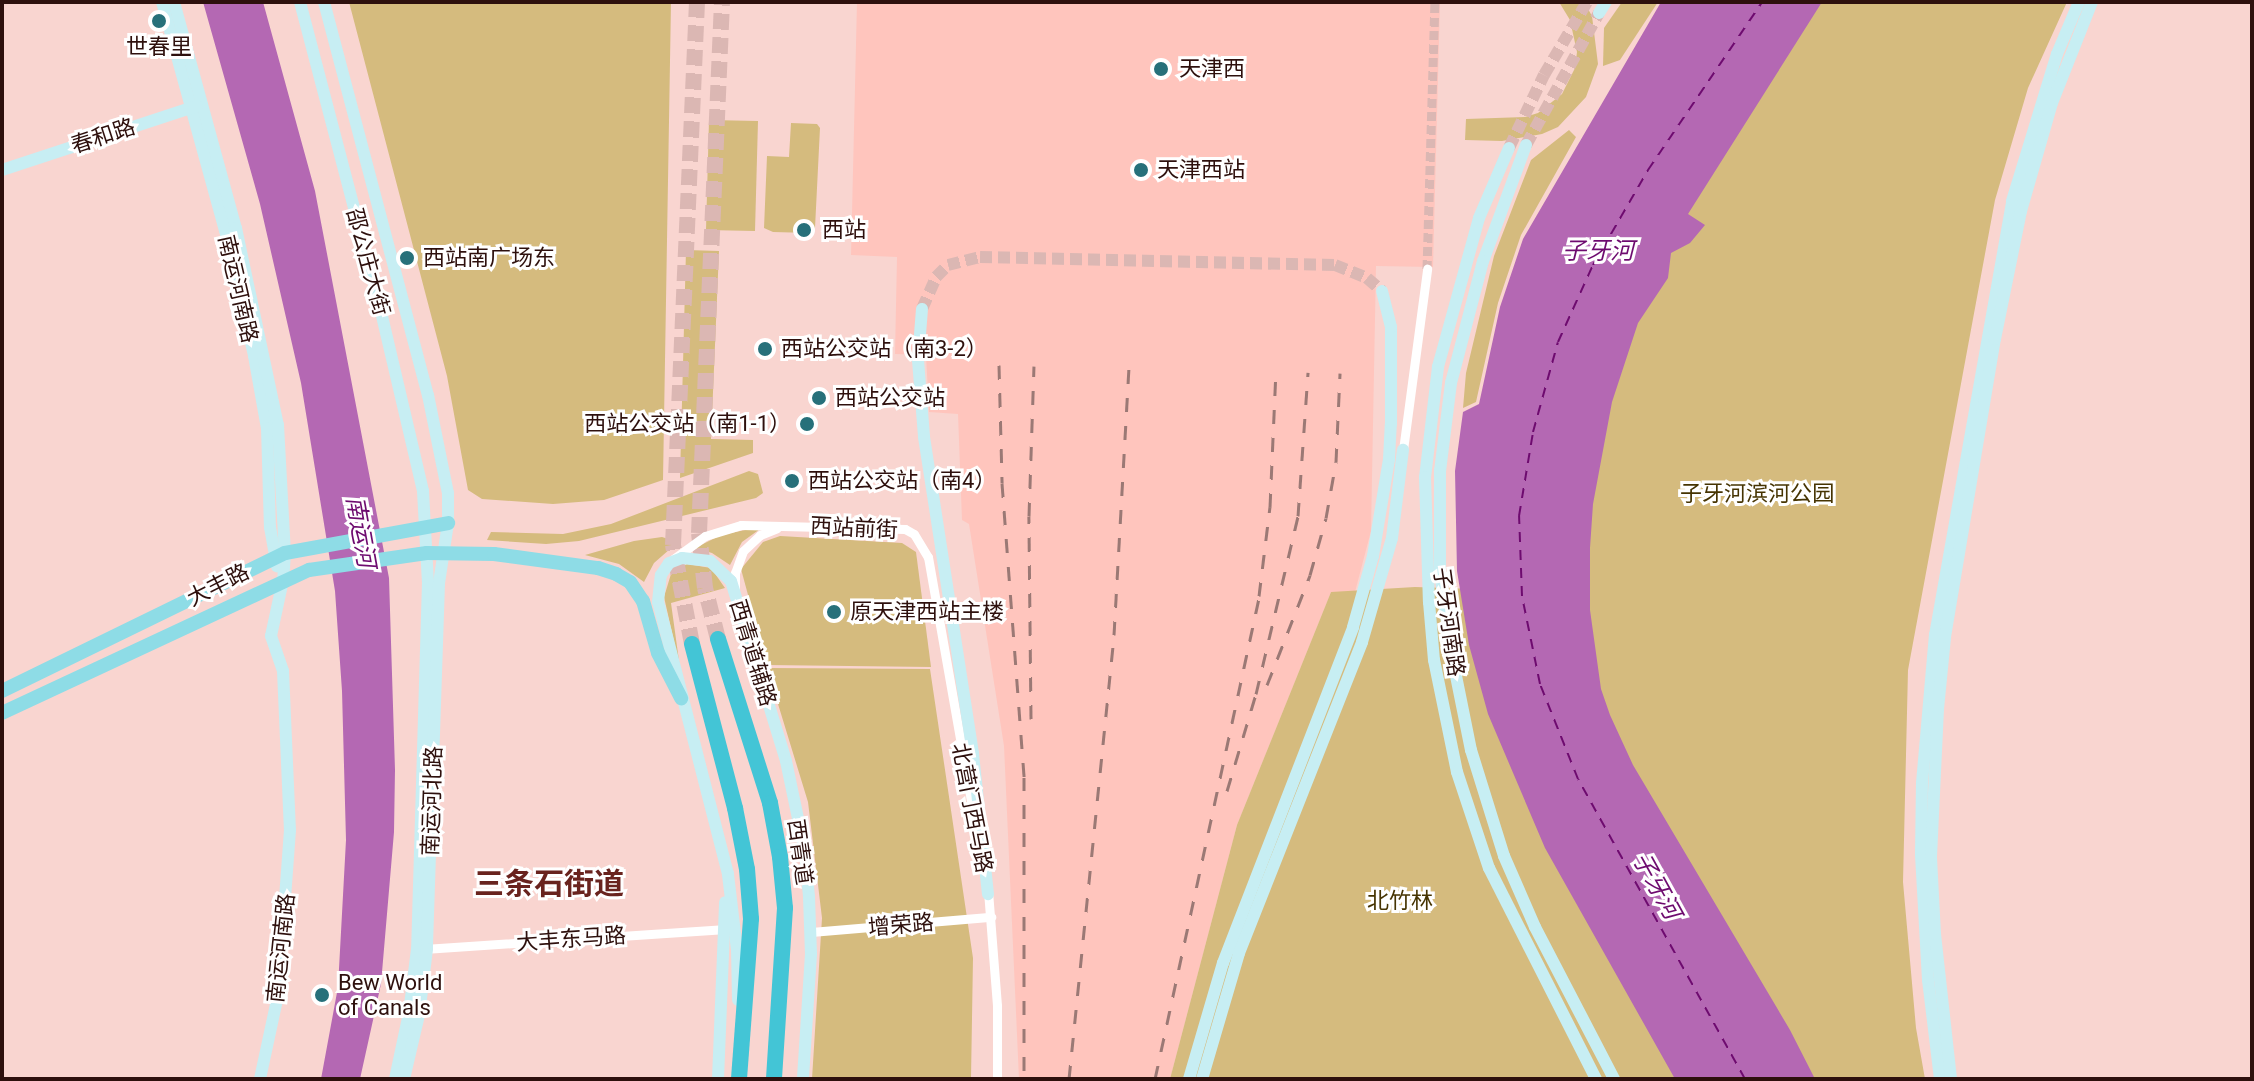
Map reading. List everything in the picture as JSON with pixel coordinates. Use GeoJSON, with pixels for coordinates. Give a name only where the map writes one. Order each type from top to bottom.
{"type":"FeatureCollection","features":[{"type":"Feature","properties":{"kind":"highway","name":"西青道"},"geometry":{"type":"LineString","coordinates":[[718,639],[770,803],[780,857],[785,908],[777,1079]]}},
{"type":"Feature","properties":{"kind":"highway"},"geometry":{"type":"LineString","coordinates":[[692,644],[735,808],[747,869],[751,919],[739,1079]]}},
{"type":"Feature","properties":{"kind":"main road","name":"大丰路"},"geometry":{"type":"LineString","coordinates":[[2,691],[279,556],[320,544],[448,523]]}},
{"type":"Feature","properties":{"kind":"main road","name":"大丰路"},"geometry":{"type":"LineString","coordinates":[[2,713],[283,580],[323,566],[396,555],[445,554]]}},
{"type":"Feature","properties":{"kind":"main road"},"geometry":{"type":"LineString","coordinates":[[445,554],[494,554],[598,568],[630,582],[648,611],[658,653],[681,698]]}},
{"type":"Feature","properties":{"kind":"main road"},"geometry":{"type":"LineString","coordinates":[[22,683],[29,701]]}},
{"type":"Feature","properties":{"kind":"street","name":"南运河南路"},"geometry":{"type":"LineString","coordinates":[[162,2],[197,105]]}},
{"type":"Feature","properties":{"kind":"street","name":"南运河南路"},"geometry":{"type":"LineString","coordinates":[[174,2],[267,428],[283,580],[271,636],[283,671],[290,830],[278,995],[260,1079]]}},
{"type":"Feature","properties":{"kind":"street","name":"邵公庄大街"},"geometry":{"type":"LineString","coordinates":[[300,2],[410,427],[423,491],[426,525]]}},
{"type":"Feature","properties":{"kind":"street","name":"邵公庄大街"},"geometry":{"type":"LineString","coordinates":[[324,2],[428,395],[448,493],[448,523]]}},
{"type":"Feature","properties":{"kind":"street"},"geometry":{"type":"LineString","coordinates":[[1940,1079],[1928,980],[1921,854],[1922,783],[1935,635],[2012,201],[2057,54],[2079,2]]}},
{"type":"Feature","properties":{"kind":"street"},"geometry":{"type":"LineString","coordinates":[[1951,1079],[1935,934],[1931,857],[1937,724],[1945,637],[1995,339],[2021,211],[2052,103],[2092,2]]}},
{"type":"Feature","properties":{"kind":"street","name":"春和路"},"geometry":{"type":"LineString","coordinates":[[2,170],[197,105]]}},
{"type":"Feature","properties":{"kind":"street","name":"子牙河南路"},"geometry":{"type":"LineString","coordinates":[[1526,145],[1483,261],[1451,383],[1440,471],[1440,572],[1468,737],[1504,856],[1535,927],[1614,1079]]}},
{"type":"Feature","properties":{"kind":"street","name":"子牙河南路"},"geometry":{"type":"LineString","coordinates":[[1509,148],[1479,218],[1438,367],[1425,477],[1434,660],[1457,772],[1489,868],[1596,1079]]}},
{"type":"Feature","properties":{"kind":"street"},"geometry":{"type":"LineString","coordinates":[[1202,1079],[1239,953],[1362,642],[1392,538],[1427,269]]}},
{"type":"Feature","properties":{"kind":"street"},"geometry":{"type":"LineString","coordinates":[[1189,1079],[1223,963],[1343,654],[1373,556],[1388,471],[1391,424],[1391,327],[1382,291]]}},
{"type":"Feature","properties":{"kind":"street"},"geometry":{"type":"LineString","coordinates":[[922,309],[918,360],[922,425],[973,754],[988,894]]}},
{"type":"Feature","properties":{"kind":"street","name":"南运河北路"},"geometry":{"type":"LineString","coordinates":[[404,1079],[419,1015],[439,583],[448,523]]}},
{"type":"Feature","properties":{"kind":"street","name":"南运河北路"},"geometry":{"type":"LineString","coordinates":[[395,1079],[422,949],[426,525]]}},
{"type":"Feature","properties":{"kind":"street","name":"西站前街"},"geometry":{"type":"LineString","coordinates":[[669,563],[686,548],[715,531],[741,525],[905,529],[920,540]]}},
{"type":"Feature","properties":{"kind":"street"},"geometry":{"type":"LineString","coordinates":[[735,592],[737,565],[748,543],[784,525]]}},
{"type":"Feature","properties":{"kind":"street","name":"北营门西马路"},"geometry":{"type":"LineString","coordinates":[[920,540],[928,557],[988,894],[997,1006],[997,1079]]}},
{"type":"Feature","properties":{"kind":"street","name":"西青道辅路"},"geometry":{"type":"LineString","coordinates":[[669,563],[689,558],[710,561],[725,573],[735,592],[786,761],[805,852],[811,932],[803,1079]]}},
{"type":"Feature","properties":{"kind":"street"},"geometry":{"type":"LineString","coordinates":[[669,563],[658,582],[658,602],[720,839],[733,905],[741,1059]]}},
{"type":"Feature","properties":{"kind":"street"},"geometry":{"type":"LineString","coordinates":[[718,1079],[726,929],[720,839]]}},
{"type":"Feature","properties":{"kind":"street","name":"增荣路"},"geometry":{"type":"LineString","coordinates":[[811,932],[991,917]]}},
{"type":"Feature","properties":{"kind":"street","name":"大丰东马路"},"geometry":{"type":"LineString","coordinates":[[422,949],[726,929]]}},
{"type":"Feature","properties":{"kind":"shaded area","name":"天津西站"},"geometry":{"type":"Polygon","coordinates":[[[857,2],[1440,2],[1433,267],[1376,266],[1371,531],[1355,592],[1331,592],[1237,825],[1170,1079],[1019,1079],[1004,746],[969,524],[962,520],[958,414],[929,412],[926,355],[895,354],[897,257],[851,255],[857,2]]]}},
{"type":"Feature","properties":{"kind":"green space"},"geometry":{"type":"Polygon","coordinates":[[[349,2],[671,2],[663,480],[604,500],[553,504],[482,499],[468,490],[447,376],[349,2]]]}},
{"type":"Feature","properties":{"kind":"green space"},"geometry":{"type":"Polygon","coordinates":[[[1559,2],[1584,2],[1592,16],[1598,64],[1586,97],[1558,127],[1542,134],[1502,141],[1465,140],[1466,119],[1525,117],[1538,113],[1562,94],[1575,68],[1577,52],[1570,20],[1559,2]]]}},
{"type":"Feature","properties":{"kind":"green space"},"geometry":{"type":"Polygon","coordinates":[[[1622,2],[1658,2],[1620,60],[1603,66],[1604,28],[1622,2]]]}},
{"type":"Feature","properties":{"kind":"green space","name":"子牙河滨河公园"},"geometry":{"type":"Polygon","coordinates":[[[1798,2],[2067,2],[2028,88],[1995,200],[1908,670],[1903,882],[1916,1028],[1925,1079],[1798,1079],[1601,735],[1573,613],[1606,342],[1798,2]]]}},
{"type":"Feature","properties":{"kind":"green space"},"geometry":{"type":"Polygon","coordinates":[[[709,120],[758,121],[755,231],[706,230],[709,120]]]}},
{"type":"Feature","properties":{"kind":"green space"},"geometry":{"type":"Polygon","coordinates":[[[791,123],[817,124],[820,128],[815,228],[810,233],[773,232],[764,228],[767,156],[789,157],[791,123]]]}},
{"type":"Feature","properties":{"kind":"green space"},"geometry":{"type":"Polygon","coordinates":[[[1569,130],[1576,137],[1521,235],[1498,303],[1476,402],[1463,408],[1466,373],[1494,256],[1531,160],[1569,130]]]}},
{"type":"Feature","properties":{"kind":"green space"},"geometry":{"type":"Polygon","coordinates":[[[686,250],[719,251],[711,439],[753,440],[753,453],[680,478],[686,250]]]}},
{"type":"Feature","properties":{"kind":"green space"},"geometry":{"type":"Polygon","coordinates":[[[749,471],[758,474],[763,493],[756,498],[579,541],[546,544],[487,540],[491,532],[563,534],[611,524],[749,471]]]}},
{"type":"Feature","properties":{"kind":"green space"},"geometry":{"type":"Polygon","coordinates":[[[760,529],[742,542],[730,565],[712,553],[695,548],[721,535],[760,529]]]}},
{"type":"Feature","properties":{"kind":"green space"},"geometry":{"type":"Polygon","coordinates":[[[780,536],[902,543],[916,552],[931,667],[767,665],[741,569],[763,542],[780,536]]]}},
{"type":"Feature","properties":{"kind":"green space"},"geometry":{"type":"Polygon","coordinates":[[[662,537],[678,542],[654,563],[644,582],[619,564],[585,555],[634,541],[662,537]]]}},
{"type":"Feature","properties":{"kind":"green space"},"geometry":{"type":"Polygon","coordinates":[[[687,564],[711,568],[725,588],[671,603],[680,668],[664,597],[671,574],[687,564]]]}},
{"type":"Feature","properties":{"kind":"green space","name":"北竹林"},"geometry":{"type":"Polygon","coordinates":[[[1415,587],[1475,589],[1690,1079],[1170,1079],[1237,825],[1331,592],[1415,587]]]}},
{"type":"Feature","properties":{"kind":"green space"},"geometry":{"type":"Polygon","coordinates":[[[767,668],[930,669],[973,958],[971,1079],[812,1079],[822,918],[808,802],[767,668]]]}},
{"type":"Feature","properties":{"kind":"water","name":"南运河"},"geometry":{"type":"Polygon","coordinates":[[[203,2],[263,2],[315,191],[389,578],[394,832],[381,984],[360,1079],[321,1079],[338,987],[346,840],[342,691],[335,591],[301,383],[260,204],[203,2]]]}},
{"type":"Feature","properties":{"kind":"water","name":"子牙河"},"geometry":{"type":"Polygon","coordinates":[[[1661,2],[1822,2],[1688,214],[1705,225],[1690,243],[1671,253],[1668,278],[1638,323],[1612,402],[1593,504],[1590,548],[1590,610],[1601,689],[1610,715],[1633,765],[1790,1030],[1815,1079],[1675,1079],[1545,848],[1488,714],[1469,645],[1457,571],[1455,471],[1463,412],[1479,404],[1500,307],[1523,239],[1661,2]]]}},
{"type":"Feature","properties":{"kind":"ferry route"},"geometry":{"type":"LineString","coordinates":[[1745,1079],[1578,779],[1540,684],[1522,596],[1519,516],[1533,432],[1558,342],[1593,265],[1648,170],[1762,2]]}},
{"type":"Feature","properties":{"kind":"tunnel"},"geometry":{"type":"LineString","coordinates":[[692,644],[673,545],[697,2]]}},
{"type":"Feature","properties":{"kind":"tunnel"},"geometry":{"type":"LineString","coordinates":[[718,639],[705,588],[699,533],[722,2]]}},
{"type":"Feature","properties":{"kind":"tunnel"},"geometry":{"type":"LineString","coordinates":[[1427,269],[1435,2]]}},
{"type":"Feature","properties":{"kind":"tunnel"},"geometry":{"type":"LineString","coordinates":[[1509,148],[1544,75],[1587,2]]}},
{"type":"Feature","properties":{"kind":"tunnel"},"geometry":{"type":"LineString","coordinates":[[1526,145],[1599,13]]}},
{"type":"Feature","properties":{"kind":"tunnel"},"geometry":{"type":"LineString","coordinates":[[922,309],[936,277],[948,265],[980,257],[1335,265],[1367,278],[1382,291]]}},
{"type":"Feature","properties":{"kind":"railway"},"geometry":{"type":"LineString","coordinates":[[999,365],[1002,483],[1024,777],[1024,1079]]}},
{"type":"Feature","properties":{"kind":"railway"},"geometry":{"type":"LineString","coordinates":[[1031,719],[1029,516],[1034,366]]}},
{"type":"Feature","properties":{"kind":"railway"},"geometry":{"type":"LineString","coordinates":[[1069,1079],[1114,635],[1129,369]]}},
{"type":"Feature","properties":{"kind":"railway"},"geometry":{"type":"LineString","coordinates":[[1155,1079],[1259,596],[1270,507],[1276,371]]}},
{"type":"Feature","properties":{"kind":"railway"},"geometry":{"type":"LineString","coordinates":[[1227,791],[1256,694],[1298,516],[1308,372]]}},
{"type":"Feature","properties":{"kind":"railway"},"geometry":{"type":"LineString","coordinates":[[1267,685],[1310,575],[1326,518],[1336,462],[1340,373]]}},
{"type":"Feature","properties":{"kind":"place","name":"世春里"},"geometry":{"type":"Point","coordinates":[159,21]}},
{"type":"Feature","properties":{"kind":"place","name":"天津西"},"geometry":{"type":"Point","coordinates":[1161,69]}},
{"type":"Feature","properties":{"kind":"place","name":"天津西站"},"geometry":{"type":"Point","coordinates":[1141,170]}},
{"type":"Feature","properties":{"kind":"place","name":"西站"},"geometry":{"type":"Point","coordinates":[804,230]}},
{"type":"Feature","properties":{"kind":"place","name":"西站南广场东"},"geometry":{"type":"Point","coordinates":[407,258]}},
{"type":"Feature","properties":{"kind":"place","name":"西站公交站（南3-2）"},"geometry":{"type":"Point","coordinates":[765,349]}},
{"type":"Feature","properties":{"kind":"place","name":"西站公交站"},"geometry":{"type":"Point","coordinates":[819,398]}},
{"type":"Feature","properties":{"kind":"place","name":"西站公交站（南1-1）"},"geometry":{"type":"Point","coordinates":[807,424]}},
{"type":"Feature","properties":{"kind":"place","name":"西站公交站（南4）"},"geometry":{"type":"Point","coordinates":[792,481]}},
{"type":"Feature","properties":{"kind":"place","name":"原天津西站主楼"},"geometry":{"type":"Point","coordinates":[834,612]}},
{"type":"Feature","properties":{"kind":"place","name":"Bew World of Canals"},"geometry":{"type":"Point","coordinates":[322,995]}},
{"type":"Feature","properties":{"kind":"district","name":"三条石街道"},"geometry":{"type":"Point","coordinates":[549,884]}}]}
